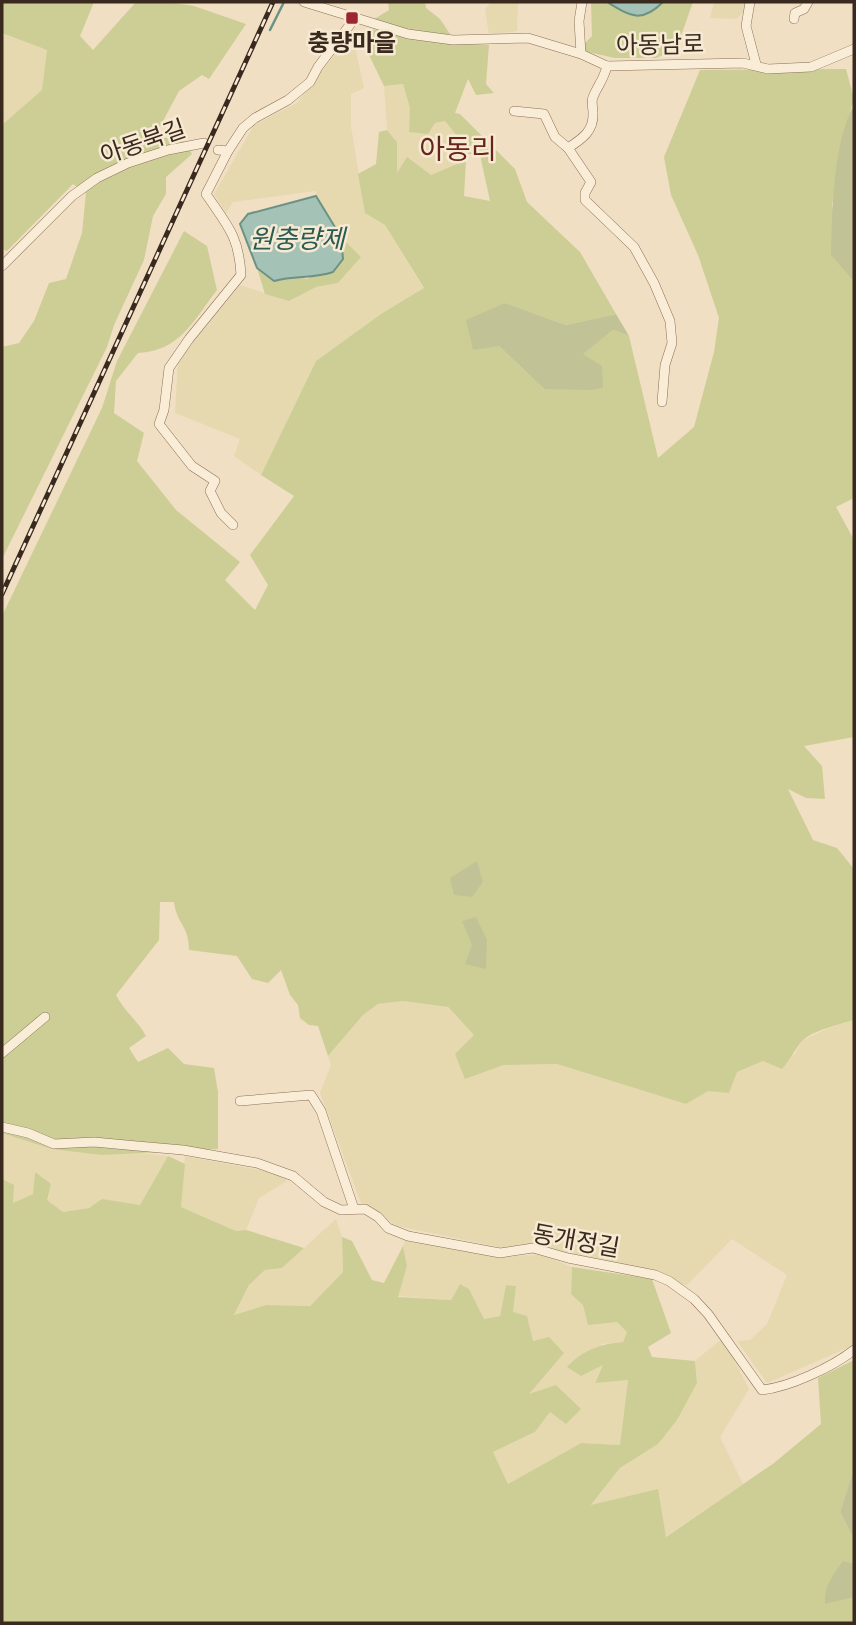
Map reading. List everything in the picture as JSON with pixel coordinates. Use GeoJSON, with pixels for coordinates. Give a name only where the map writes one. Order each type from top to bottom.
{"type":"FeatureCollection","features":[{"type":"Feature","properties":{"kind":"street","name":"아동남로"},"geometry":{"type":"LineString","coordinates":[[303,2],[408,34],[453,40],[528,38],[581,54],[607,66],[756,64],[768,69],[811,67],[854,49]]}},
{"type":"Feature","properties":{"kind":"street"},"geometry":{"type":"LineString","coordinates":[[581,54],[579,21],[582,2]]}},
{"type":"Feature","properties":{"kind":"street"},"geometry":{"type":"LineString","coordinates":[[750,2],[746,26],[756,64]]}},
{"type":"Feature","properties":{"kind":"street"},"geometry":{"type":"LineString","coordinates":[[794,19],[795,13],[804,9],[808,2]]}},
{"type":"Feature","properties":{"kind":"street"},"geometry":{"type":"LineString","coordinates":[[233,525],[221,513],[210,491],[215,481],[192,466],[159,424],[164,410],[169,368],[241,275],[240,254],[231,229],[206,194],[223,151],[255,118],[288,100],[310,82],[355,18]]}},
{"type":"Feature","properties":{"kind":"street"},"geometry":{"type":"LineString","coordinates":[[568,148],[581,140],[591,129],[591,99],[604,80],[607,66]]}},
{"type":"Feature","properties":{"kind":"street"},"geometry":{"type":"LineString","coordinates":[[514,111],[544,114],[555,137],[568,148],[591,182],[585,193],[585,200],[634,247],[654,283],[670,321],[672,343],[665,365],[662,402]]}},
{"type":"Feature","properties":{"kind":"street","name":"아동북길"},"geometry":{"type":"LineString","coordinates":[[2,266],[72,196],[97,178],[128,163],[168,150],[204,143]]}},
{"type":"Feature","properties":{"kind":"street"},"geometry":{"type":"LineString","coordinates":[[2,1053],[44,1017]]}},
{"type":"Feature","properties":{"kind":"street"},"geometry":{"type":"LineString","coordinates":[[240,1101],[311,1095],[321,1111],[354,1209]]}},
{"type":"Feature","properties":{"kind":"street","name":"동개정길"},"geometry":{"type":"LineString","coordinates":[[2,1127],[28,1133],[54,1144],[94,1142],[183,1150],[253,1163],[293,1176],[324,1202],[341,1210],[365,1209],[378,1217],[388,1228],[408,1236],[500,1253],[533,1248],[568,1258],[654,1275],[694,1299],[708,1314],[762,1390],[772,1389],[808,1375],[841,1360],[854,1350]]}},
{"type":"Feature","properties":{"kind":"shaded area"},"geometry":{"type":"Polygon","coordinates":[[[491,2],[518,2],[517,31],[489,35],[485,9],[491,2]]]}},
{"type":"Feature","properties":{"kind":"shaded area"},"geometry":{"type":"Polygon","coordinates":[[[714,2],[747,2],[743,13],[736,19],[710,18],[714,2]]]}},
{"type":"Feature","properties":{"kind":"shaded area"},"geometry":{"type":"Polygon","coordinates":[[[2,33],[47,50],[43,90],[2,125],[2,33]]]}},
{"type":"Feature","properties":{"kind":"shaded area"},"geometry":{"type":"Polygon","coordinates":[[[352,33],[364,88],[351,94],[351,126],[365,212],[385,225],[424,289],[381,314],[316,361],[261,475],[234,456],[240,439],[175,413],[178,361],[240,285],[289,301],[316,287],[338,283],[361,257],[341,237],[316,196],[316,191],[233,202],[226,213],[214,194],[254,125],[297,103],[352,33]]]}},
{"type":"Feature","properties":{"kind":"shaded area"},"geometry":{"type":"Polygon","coordinates":[[[403,84],[410,108],[435,123],[445,121],[457,136],[459,154],[466,160],[431,175],[397,174],[397,142],[387,130],[384,86],[403,84]]]}},
{"type":"Feature","properties":{"kind":"shaded area"},"geometry":{"type":"Polygon","coordinates":[[[403,1001],[447,1007],[475,1035],[465,1079],[504,1065],[557,1064],[686,1104],[737,1072],[763,1061],[794,1055],[803,1040],[854,1020],[854,1345],[767,1383],[737,1341],[750,1340],[767,1324],[787,1275],[732,1239],[687,1285],[550,1258],[572,1267],[571,1294],[618,1322],[627,1332],[623,1342],[601,1344],[604,1364],[595,1382],[628,1380],[620,1445],[581,1443],[508,1484],[493,1452],[535,1432],[550,1412],[528,1395],[533,1341],[513,1312],[516,1286],[506,1285],[500,1316],[483,1319],[469,1289],[460,1284],[451,1300],[397,1296],[407,1266],[403,1246],[405,1240],[511,1256],[538,1255],[397,1226],[361,1203],[320,1093],[331,1065],[328,1056],[363,1015],[378,1004],[403,1001]]]}},
{"type":"Feature","properties":{"kind":"shaded area"},"geometry":{"type":"Polygon","coordinates":[[[2,1133],[102,1155],[132,1152],[168,1156],[140,1205],[102,1200],[89,1208],[63,1212],[47,1200],[35,1172],[33,1194],[12,1204],[2,1179],[2,1133]]]}},
{"type":"Feature","properties":{"kind":"shaded area"},"geometry":{"type":"Polygon","coordinates":[[[185,1156],[281,1174],[287,1181],[259,1198],[246,1230],[236,1231],[181,1207],[185,1156]]]}},
{"type":"Feature","properties":{"kind":"shaded area"},"geometry":{"type":"Polygon","coordinates":[[[336,1219],[342,1237],[343,1272],[310,1306],[266,1305],[234,1315],[249,1285],[265,1270],[282,1268],[336,1219]]]}},
{"type":"Feature","properties":{"kind":"shaded area"},"geometry":{"type":"Polygon","coordinates":[[[719,1341],[724,1341],[749,1389],[720,1437],[743,1484],[665,1537],[591,1506],[620,1468],[658,1444],[697,1383],[695,1361],[719,1341]]]}},
{"type":"Feature","properties":{"kind":"green space"},"geometry":{"type":"Polygon","coordinates":[[[3,2],[94,2],[80,36],[93,50],[136,2],[168,2],[194,6],[246,24],[209,79],[202,75],[179,91],[155,136],[184,141],[192,154],[166,177],[166,194],[153,216],[144,260],[114,325],[107,347],[2,559],[2,347],[19,343],[34,321],[49,283],[66,279],[82,233],[86,193],[73,184],[7,251],[2,249],[2,125],[42,90],[47,50],[2,33],[3,2]]]}},
{"type":"Feature","properties":{"kind":"green space"},"geometry":{"type":"Polygon","coordinates":[[[388,2],[425,2],[426,8],[440,19],[450,34],[438,36],[371,21],[389,10],[388,2]]]}},
{"type":"Feature","properties":{"kind":"green space"},"geometry":{"type":"Polygon","coordinates":[[[591,2],[693,2],[682,33],[666,54],[656,58],[615,58],[578,50],[592,36],[591,2]]]}},
{"type":"Feature","properties":{"kind":"green space"},"geometry":{"type":"Polygon","coordinates":[[[371,29],[446,43],[489,45],[486,84],[494,93],[476,95],[468,79],[455,113],[460,114],[515,169],[527,202],[580,252],[616,314],[566,325],[505,303],[499,346],[544,389],[613,330],[629,336],[658,458],[694,427],[714,352],[719,318],[698,255],[671,195],[664,157],[700,70],[846,69],[854,99],[842,140],[832,206],[854,277],[854,498],[836,507],[854,540],[854,737],[804,746],[822,766],[825,799],[806,798],[788,789],[813,840],[837,848],[854,869],[854,1020],[806,1037],[782,1069],[763,1061],[737,1072],[729,1093],[708,1091],[686,1104],[557,1064],[504,1065],[465,1079],[455,1054],[474,1035],[448,1007],[403,1001],[378,1004],[363,1015],[328,1056],[318,1026],[309,1025],[300,1018],[298,1005],[290,995],[281,970],[268,983],[252,979],[237,956],[189,950],[187,935],[174,902],[160,902],[159,940],[116,995],[146,1036],[129,1048],[138,1062],[168,1048],[184,1064],[214,1068],[218,1092],[218,1149],[102,1155],[52,1149],[2,1133],[2,616],[102,408],[117,361],[184,231],[207,246],[217,290],[193,323],[175,340],[165,347],[138,353],[116,381],[114,413],[144,433],[137,461],[176,510],[240,562],[225,580],[255,610],[268,585],[250,555],[294,496],[261,475],[316,361],[381,314],[424,288],[385,225],[365,213],[358,174],[376,164],[379,132],[387,130],[397,142],[397,173],[407,157],[431,175],[466,160],[464,196],[490,201],[480,155],[458,153],[457,136],[445,121],[435,123],[428,134],[409,132],[410,108],[403,84],[384,86],[369,55],[371,29]]]}},
{"type":"Feature","properties":{"kind":"green space"},"geometry":{"type":"Polygon","coordinates":[[[854,105],[852,279],[831,255],[838,157],[847,120],[854,105]]]}},
{"type":"Feature","properties":{"kind":"green space"},"geometry":{"type":"Polygon","coordinates":[[[341,237],[361,257],[338,283],[316,287],[289,301],[265,294],[257,268],[274,281],[294,276],[307,279],[343,259],[341,237]]]}},
{"type":"Feature","properties":{"kind":"green space"},"geometry":{"type":"Polygon","coordinates":[[[505,303],[566,325],[616,314],[629,336],[613,330],[583,354],[602,366],[603,388],[544,389],[499,346],[473,350],[466,320],[505,303]]]}},
{"type":"Feature","properties":{"kind":"green space"},"geometry":{"type":"Polygon","coordinates":[[[477,861],[483,882],[472,897],[454,895],[450,878],[477,861]]]}},
{"type":"Feature","properties":{"kind":"green space"},"geometry":{"type":"Polygon","coordinates":[[[476,917],[487,940],[486,969],[465,964],[472,945],[462,921],[476,917]]]}},
{"type":"Feature","properties":{"kind":"green space"},"geometry":{"type":"Polygon","coordinates":[[[168,1156],[185,1164],[181,1207],[236,1231],[246,1230],[304,1248],[282,1268],[265,1270],[249,1285],[234,1315],[266,1305],[310,1306],[343,1272],[342,1237],[352,1241],[372,1280],[384,1283],[403,1246],[407,1266],[398,1297],[451,1300],[460,1284],[469,1289],[484,1319],[500,1316],[506,1285],[516,1286],[513,1312],[527,1316],[533,1341],[549,1337],[564,1353],[529,1394],[556,1385],[581,1409],[566,1424],[550,1412],[535,1432],[493,1452],[508,1484],[581,1443],[620,1445],[628,1380],[595,1383],[603,1365],[581,1376],[567,1367],[592,1349],[623,1342],[627,1332],[617,1322],[588,1325],[583,1305],[571,1294],[572,1267],[652,1279],[671,1333],[648,1347],[652,1357],[695,1361],[697,1383],[677,1420],[658,1444],[620,1468],[591,1505],[658,1489],[666,1537],[774,1463],[821,1424],[818,1378],[854,1360],[854,1468],[840,1512],[854,1539],[854,1623],[2,1623],[2,1179],[14,1185],[13,1203],[33,1194],[35,1172],[51,1184],[47,1200],[63,1212],[89,1208],[102,1199],[140,1205],[168,1156]]]}},
{"type":"Feature","properties":{"kind":"green space"},"geometry":{"type":"Polygon","coordinates":[[[854,1468],[854,1539],[840,1512],[854,1468]]]}},
{"type":"Feature","properties":{"kind":"green space"},"geometry":{"type":"Polygon","coordinates":[[[843,1561],[854,1564],[854,1597],[825,1604],[828,1586],[843,1561]]]}},
{"type":"Feature","properties":{"kind":"water"},"geometry":{"type":"Polygon","coordinates":[[[607,2],[663,2],[648,13],[635,15],[607,2]]]}},
{"type":"Feature","properties":{"kind":"water","name":"원충량제"},"geometry":{"type":"Polygon","coordinates":[[[316,196],[341,237],[343,259],[333,272],[274,281],[257,268],[240,224],[248,214],[316,196]]]}},
{"type":"Feature","properties":{"kind":"waterway"},"geometry":{"type":"LineString","coordinates":[[270,30],[284,2]]}},
{"type":"Feature","properties":{"kind":"railway"},"geometry":{"type":"LineString","coordinates":[[2,594],[273,2]]}},
{"type":"Feature","properties":{"kind":"place","name":"충량마을"},"geometry":{"type":"Point","coordinates":[352,18]}},
{"type":"Feature","properties":{"kind":"district","name":"아동리"},"geometry":{"type":"Point","coordinates":[458,149]}}]}
